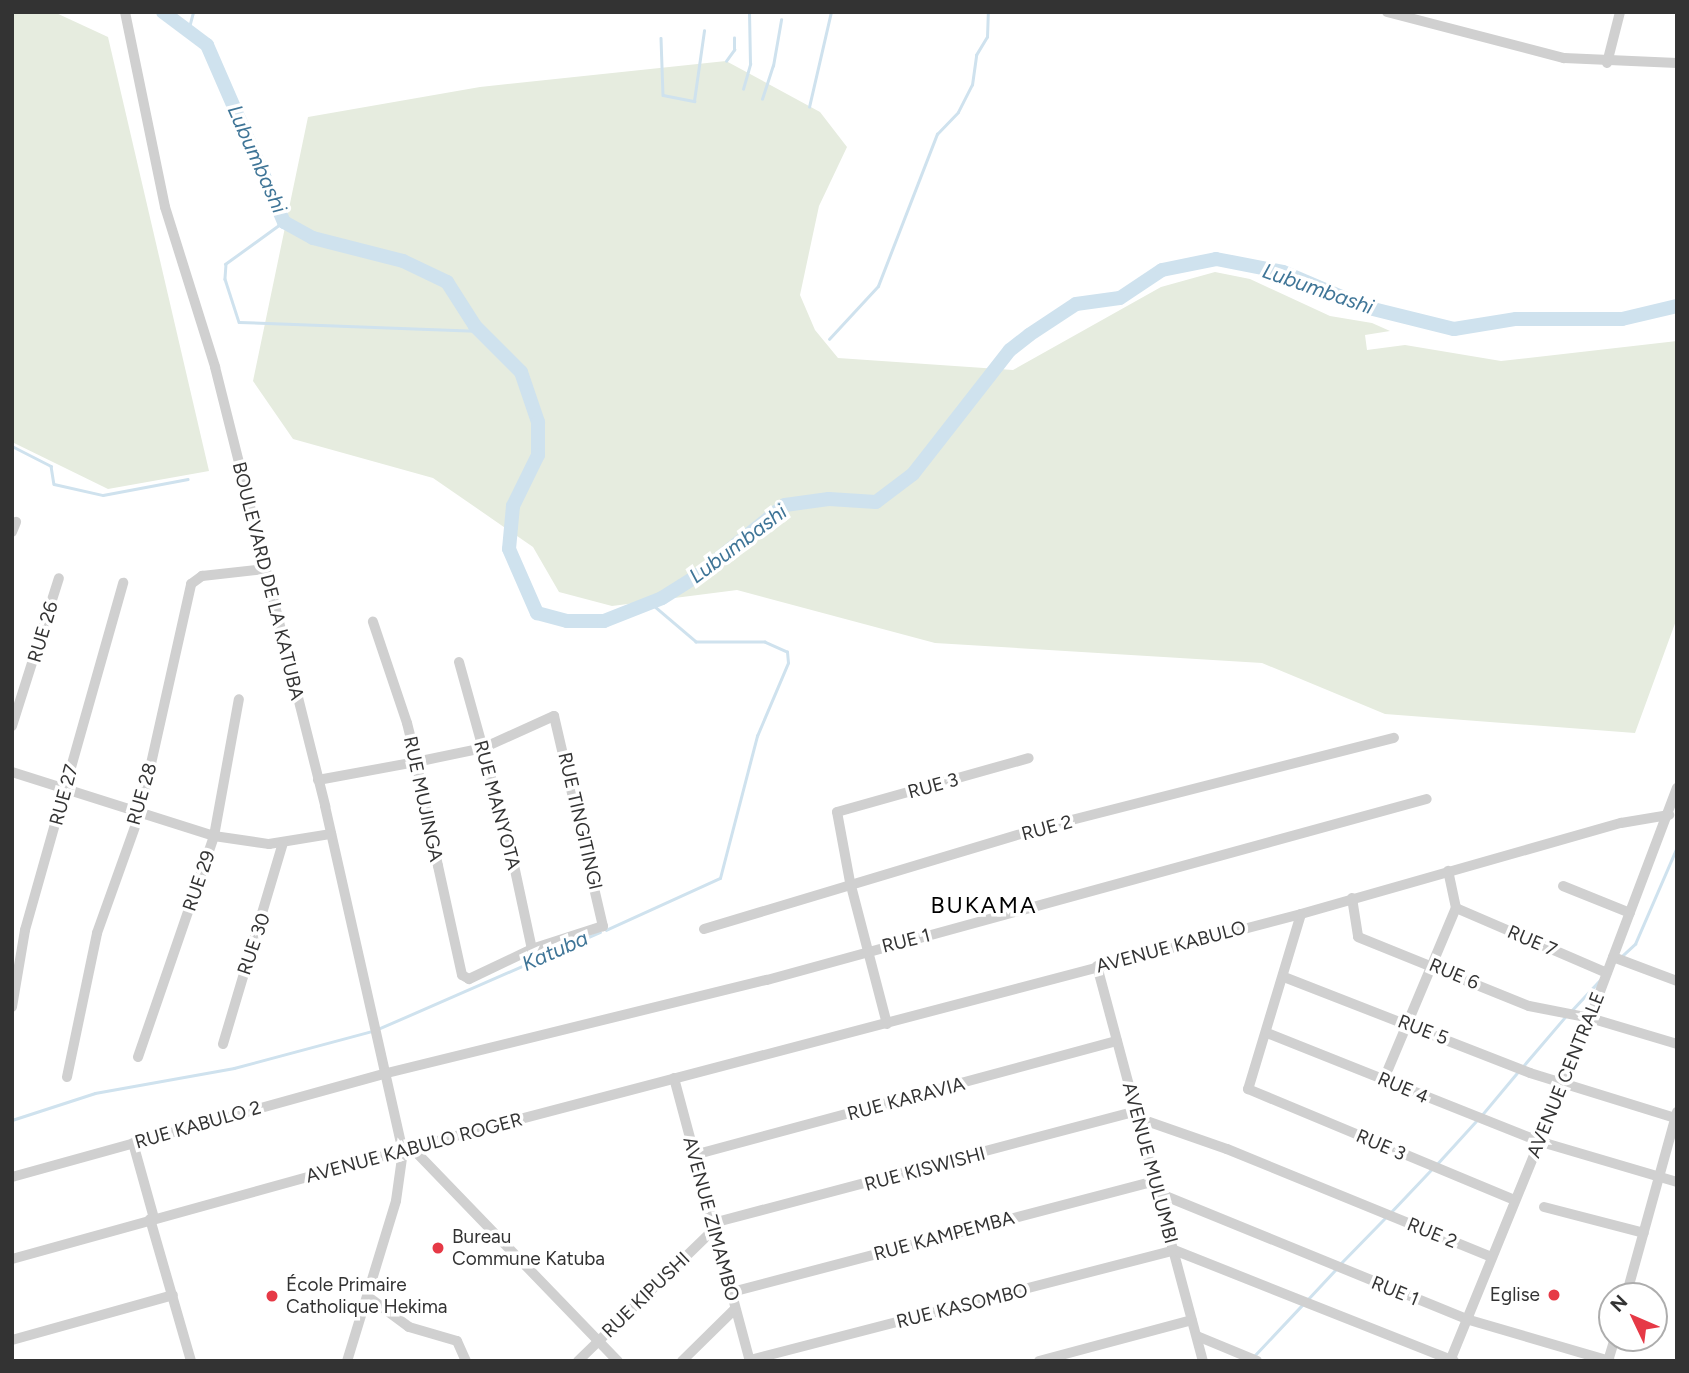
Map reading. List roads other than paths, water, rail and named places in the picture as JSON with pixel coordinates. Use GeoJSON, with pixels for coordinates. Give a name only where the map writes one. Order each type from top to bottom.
{"type":"FeatureCollection","features":[{"type":"Feature","properties":{"kind":"street"},"geometry":{"type":"LineString","coordinates":[[1387,12],[1502,46],[1607,62],[1677,62]]}},
{"type":"Feature","properties":{"kind":"street"},"geometry":{"type":"LineString","coordinates":[[1607,62],[1620,12]]}},
{"type":"Feature","properties":{"kind":"street","name":"BOULEVARD DE LA KATUBA"},"geometry":{"type":"LineString","coordinates":[[126,14],[165,207],[215,367],[331,834],[371,1026],[383,1074],[408,1150]]}},
{"type":"Feature","properties":{"kind":"street","name":"RUE 28"},"geometry":{"type":"LineString","coordinates":[[66,1077],[97,933],[140,813],[191,584],[202,576],[265,569]]}},
{"type":"Feature","properties":{"kind":"street","name":"RUE 26"},"geometry":{"type":"LineString","coordinates":[[12,726],[59,578]]}},
{"type":"Feature","properties":{"kind":"street","name":"RUE 27"},"geometry":{"type":"LineString","coordinates":[[12,1007],[24,930],[68,789],[85,707],[123,583]]}},
{"type":"Feature","properties":{"kind":"street","name":"RUE MUJINGA"},"geometry":{"type":"LineString","coordinates":[[373,622],[416,762],[464,978],[532,949]]}},
{"type":"Feature","properties":{"kind":"street","name":"RUE MANYOTA"},"geometry":{"type":"LineString","coordinates":[[459,662],[532,949]]}},
{"type":"Feature","properties":{"kind":"street","name":"RUE 29"},"geometry":{"type":"LineString","coordinates":[[138,1057],[214,836],[239,699]]}},
{"type":"Feature","properties":{"kind":"street","name":"RUE TINGITINGI"},"geometry":{"type":"LineString","coordinates":[[483,748],[554,716],[603,926],[532,949]]}},
{"type":"Feature","properties":{"kind":"street","name":"RUE 2"},"geometry":{"type":"LineString","coordinates":[[704,929],[850,882],[1394,738]]}},
{"type":"Feature","properties":{"kind":"street"},"geometry":{"type":"LineString","coordinates":[[318,780],[483,748]]}},
{"type":"Feature","properties":{"kind":"street","name":"RUE 3"},"geometry":{"type":"LineString","coordinates":[[850,882],[837,812],[1029,758]]}},
{"type":"Feature","properties":{"kind":"street"},"geometry":{"type":"LineString","coordinates":[[12,772],[214,836],[283,843],[331,834]]}},
{"type":"Feature","properties":{"kind":"street","name":"AVENUE CENTRALE"},"geometry":{"type":"LineString","coordinates":[[1451,1360],[1590,1018],[1677,788]]}},
{"type":"Feature","properties":{"kind":"street","name":"RUE 1"},"geometry":{"type":"LineString","coordinates":[[383,1074],[681,1002],[1427,799]]}},
{"type":"Feature","properties":{"kind":"street","name":"AVENUE KABULO"},"geometry":{"type":"LineString","coordinates":[[674,1078],[1301,914],[1621,823],[1669,815]]}},
{"type":"Feature","properties":{"kind":"street","name":"RUE 30"},"geometry":{"type":"LineString","coordinates":[[223,1044],[283,843]]}},
{"type":"Feature","properties":{"kind":"street"},"geometry":{"type":"LineString","coordinates":[[1384,1079],[1430,964],[1456,908],[1448,871]]}},
{"type":"Feature","properties":{"kind":"street"},"geometry":{"type":"LineString","coordinates":[[850,882],[887,1024]]}},
{"type":"Feature","properties":{"kind":"street"},"geometry":{"type":"LineString","coordinates":[[1563,886],[1630,913]]}},
{"type":"Feature","properties":{"kind":"street","name":"RUE 6"},"geometry":{"type":"LineString","coordinates":[[1352,898],[1358,937],[1528,1006],[1590,1018],[1677,1044]]}},
{"type":"Feature","properties":{"kind":"street","name":"RUE 7"},"geometry":{"type":"LineString","coordinates":[[1456,908],[1607,973]]}},
{"type":"Feature","properties":{"kind":"street"},"geometry":{"type":"LineString","coordinates":[[1267,1033],[1301,914]]}},
{"type":"Feature","properties":{"kind":"street"},"geometry":{"type":"LineString","coordinates":[[1613,957],[1677,981]]}},
{"type":"Feature","properties":{"kind":"street","name":"AVENUE MULUMBI"},"geometry":{"type":"LineString","coordinates":[[1097,966],[1203,1361]]}},
{"type":"Feature","properties":{"kind":"street","name":"RUE 5"},"geometry":{"type":"LineString","coordinates":[[1284,976],[1562,1084],[1676,1115]]}},
{"type":"Feature","properties":{"kind":"street","name":"RUE 3"},"geometry":{"type":"LineString","coordinates":[[1267,1033],[1248,1089],[1515,1200]]}},
{"type":"Feature","properties":{"kind":"street","name":"RUE 4"},"geometry":{"type":"LineString","coordinates":[[1267,1033],[1538,1141],[1677,1182]]}},
{"type":"Feature","properties":{"kind":"street","name":"RUE KARAVIA"},"geometry":{"type":"LineString","coordinates":[[694,1155],[1117,1041]]}},
{"type":"Feature","properties":{"kind":"street","name":"RUE KABULO 2"},"geometry":{"type":"LineString","coordinates":[[12,1177],[383,1074]]}},
{"type":"Feature","properties":{"kind":"street","name":"AVENUE KABULO ROGER"},"geometry":{"type":"LineString","coordinates":[[152,1219],[674,1078]]}},
{"type":"Feature","properties":{"kind":"street","name":"AVENUE ZIMAMBO"},"geometry":{"type":"LineString","coordinates":[[674,1078],[750,1361]]}},
{"type":"Feature","properties":{"kind":"street","name":"RUE 2"},"geometry":{"type":"LineString","coordinates":[[1137,1114],[1492,1257]]}},
{"type":"Feature","properties":{"kind":"street","name":"RUE KISWISHI"},"geometry":{"type":"LineString","coordinates":[[714,1226],[1137,1114]]}},
{"type":"Feature","properties":{"kind":"street"},"geometry":{"type":"LineString","coordinates":[[1630,1282],[1676,1115]]}},
{"type":"Feature","properties":{"kind":"street"},"geometry":{"type":"LineString","coordinates":[[133,1143],[191,1361]]}},
{"type":"Feature","properties":{"kind":"street"},"geometry":{"type":"LineString","coordinates":[[347,1361],[398,1194],[408,1150]]}},
{"type":"Feature","properties":{"kind":"street"},"geometry":{"type":"LineString","coordinates":[[408,1150],[618,1361]]}},
{"type":"Feature","properties":{"kind":"street","name":"RUE KAMPEMBA"},"geometry":{"type":"LineString","coordinates":[[732,1292],[1155,1181]]}},
{"type":"Feature","properties":{"kind":"street","name":"RUE 1"},"geometry":{"type":"LineString","coordinates":[[1158,1193],[1466,1319],[1609,1361]]}},
{"type":"Feature","properties":{"kind":"street"},"geometry":{"type":"LineString","coordinates":[[1544,1206],[1644,1233]]}},
{"type":"Feature","properties":{"kind":"street"},"geometry":{"type":"LineString","coordinates":[[12,1259],[152,1219]]}},
{"type":"Feature","properties":{"kind":"street","name":"RUE KIPUSHI"},"geometry":{"type":"LineString","coordinates":[[578,1361],[714,1226]]}},
{"type":"Feature","properties":{"kind":"street"},"geometry":{"type":"LineString","coordinates":[[1174,1250],[1451,1360]]}},
{"type":"Feature","properties":{"kind":"street","name":"RUE KASOMBO"},"geometry":{"type":"LineString","coordinates":[[750,1361],[1174,1250]]}},
{"type":"Feature","properties":{"kind":"street"},"geometry":{"type":"LineString","coordinates":[[12,1340],[173,1295]]}},
{"type":"Feature","properties":{"kind":"street"},"geometry":{"type":"LineString","coordinates":[[367,1296],[409,1327],[460,1343],[466,1361]]}},
{"type":"Feature","properties":{"kind":"street"},"geometry":{"type":"LineString","coordinates":[[682,1361],[735,1309]]}},
{"type":"Feature","properties":{"kind":"street"},"geometry":{"type":"LineString","coordinates":[[1039,1361],[1192,1321]]}},
{"type":"Feature","properties":{"kind":"street"},"geometry":{"type":"LineString","coordinates":[[1197,1336],[1252,1359]]}},
{"type":"Feature","properties":{"kind":"waterway","name":"Lubumbashi"},"geometry":{"type":"LineString","coordinates":[[163,12],[207,45],[284,222],[313,238],[403,261],[447,282],[475,326],[521,372],[538,422],[538,455],[513,506],[509,549],[537,613],[567,621],[604,621],[662,598],[697,576],[785,505],[829,499],[876,502],[913,474],[1010,350],[1076,304],[1120,298],[1162,270],[1216,259],[1283,272],[1365,307],[1454,329],[1516,319],[1622,319],[1677,306]]}},
{"type":"Feature","properties":{"kind":"waterway"},"geometry":{"type":"LineString","coordinates":[[188,31],[193,12]]}},
{"type":"Feature","properties":{"kind":"waterway"},"geometry":{"type":"LineString","coordinates":[[809,107],[831,12]]}},
{"type":"Feature","properties":{"kind":"waterway"},"geometry":{"type":"LineString","coordinates":[[829,339],[878,286],[937,134],[958,112],[972,85],[976,55],[987,37],[988,12]]}},
{"type":"Feature","properties":{"kind":"waterway"},"geometry":{"type":"LineString","coordinates":[[743,89],[750,64],[749,14]]}},
{"type":"Feature","properties":{"kind":"waterway"},"geometry":{"type":"LineString","coordinates":[[762,99],[773,66],[781,20]]}},
{"type":"Feature","properties":{"kind":"waterway"},"geometry":{"type":"LineString","coordinates":[[661,38],[663,95],[694,101],[704,31]]}},
{"type":"Feature","properties":{"kind":"waterway"},"geometry":{"type":"LineString","coordinates":[[726,61],[734,50],[734,38]]}},
{"type":"Feature","properties":{"kind":"waterway"},"geometry":{"type":"LineString","coordinates":[[284,222],[226,264],[225,279],[239,322],[481,331]]}},
{"type":"Feature","properties":{"kind":"waterway"},"geometry":{"type":"LineString","coordinates":[[12,446],[51,466],[54,484],[103,495],[188,479]]}},
{"type":"Feature","properties":{"kind":"waterway","name":"Katuba"},"geometry":{"type":"LineString","coordinates":[[606,930],[720,878],[757,736],[788,663],[787,652],[765,642],[696,642],[650,603]]}},
{"type":"Feature","properties":{"kind":"waterway"},"geometry":{"type":"LineString","coordinates":[[1622,956],[1635,944],[1677,847]]}},
{"type":"Feature","properties":{"kind":"waterway","name":"Katuba"},"geometry":{"type":"LineString","coordinates":[[378,1029],[600,932]]}},
{"type":"Feature","properties":{"kind":"waterway"},"geometry":{"type":"LineString","coordinates":[[1572,1010],[1601,979]]}},
{"type":"Feature","properties":{"kind":"waterway"},"geometry":{"type":"LineString","coordinates":[[1524,1065],[1565,1017]]}},
{"type":"Feature","properties":{"kind":"waterway","name":"Katuba"},"geometry":{"type":"LineString","coordinates":[[12,1120],[95,1093],[234,1068],[372,1031]]}},
{"type":"Feature","properties":{"kind":"waterway"},"geometry":{"type":"LineString","coordinates":[[1481,1116],[1517,1073]]}},
{"type":"Feature","properties":{"kind":"waterway"},"geometry":{"type":"LineString","coordinates":[[1436,1165],[1476,1121]]}},
{"type":"Feature","properties":{"kind":"waterway"},"geometry":{"type":"LineString","coordinates":[[1390,1213],[1431,1170]]}},
{"type":"Feature","properties":{"kind":"waterway"},"geometry":{"type":"LineString","coordinates":[[1341,1263],[1385,1218]]}},
{"type":"Feature","properties":{"kind":"waterway"},"geometry":{"type":"LineString","coordinates":[[1308,1299],[1337,1268]]}},
{"type":"Feature","properties":{"kind":"waterway"},"geometry":{"type":"LineString","coordinates":[[1255,1355],[1303,1304]]}},
{"type":"Feature","properties":{"kind":"place","name":"Bureau Commune Katuba"},"geometry":{"type":"Point","coordinates":[438,1248]}},
{"type":"Feature","properties":{"kind":"place","name":"Eglise"},"geometry":{"type":"Point","coordinates":[1554,1295]}},
{"type":"Feature","properties":{"kind":"place","name":"École Primaire Catholique Hekima"},"geometry":{"type":"Point","coordinates":[272,1296]}},
{"type":"Feature","properties":{"kind":"district","name":"BUKAMA"},"geometry":{"type":"Point","coordinates":[984,905]}}]}
